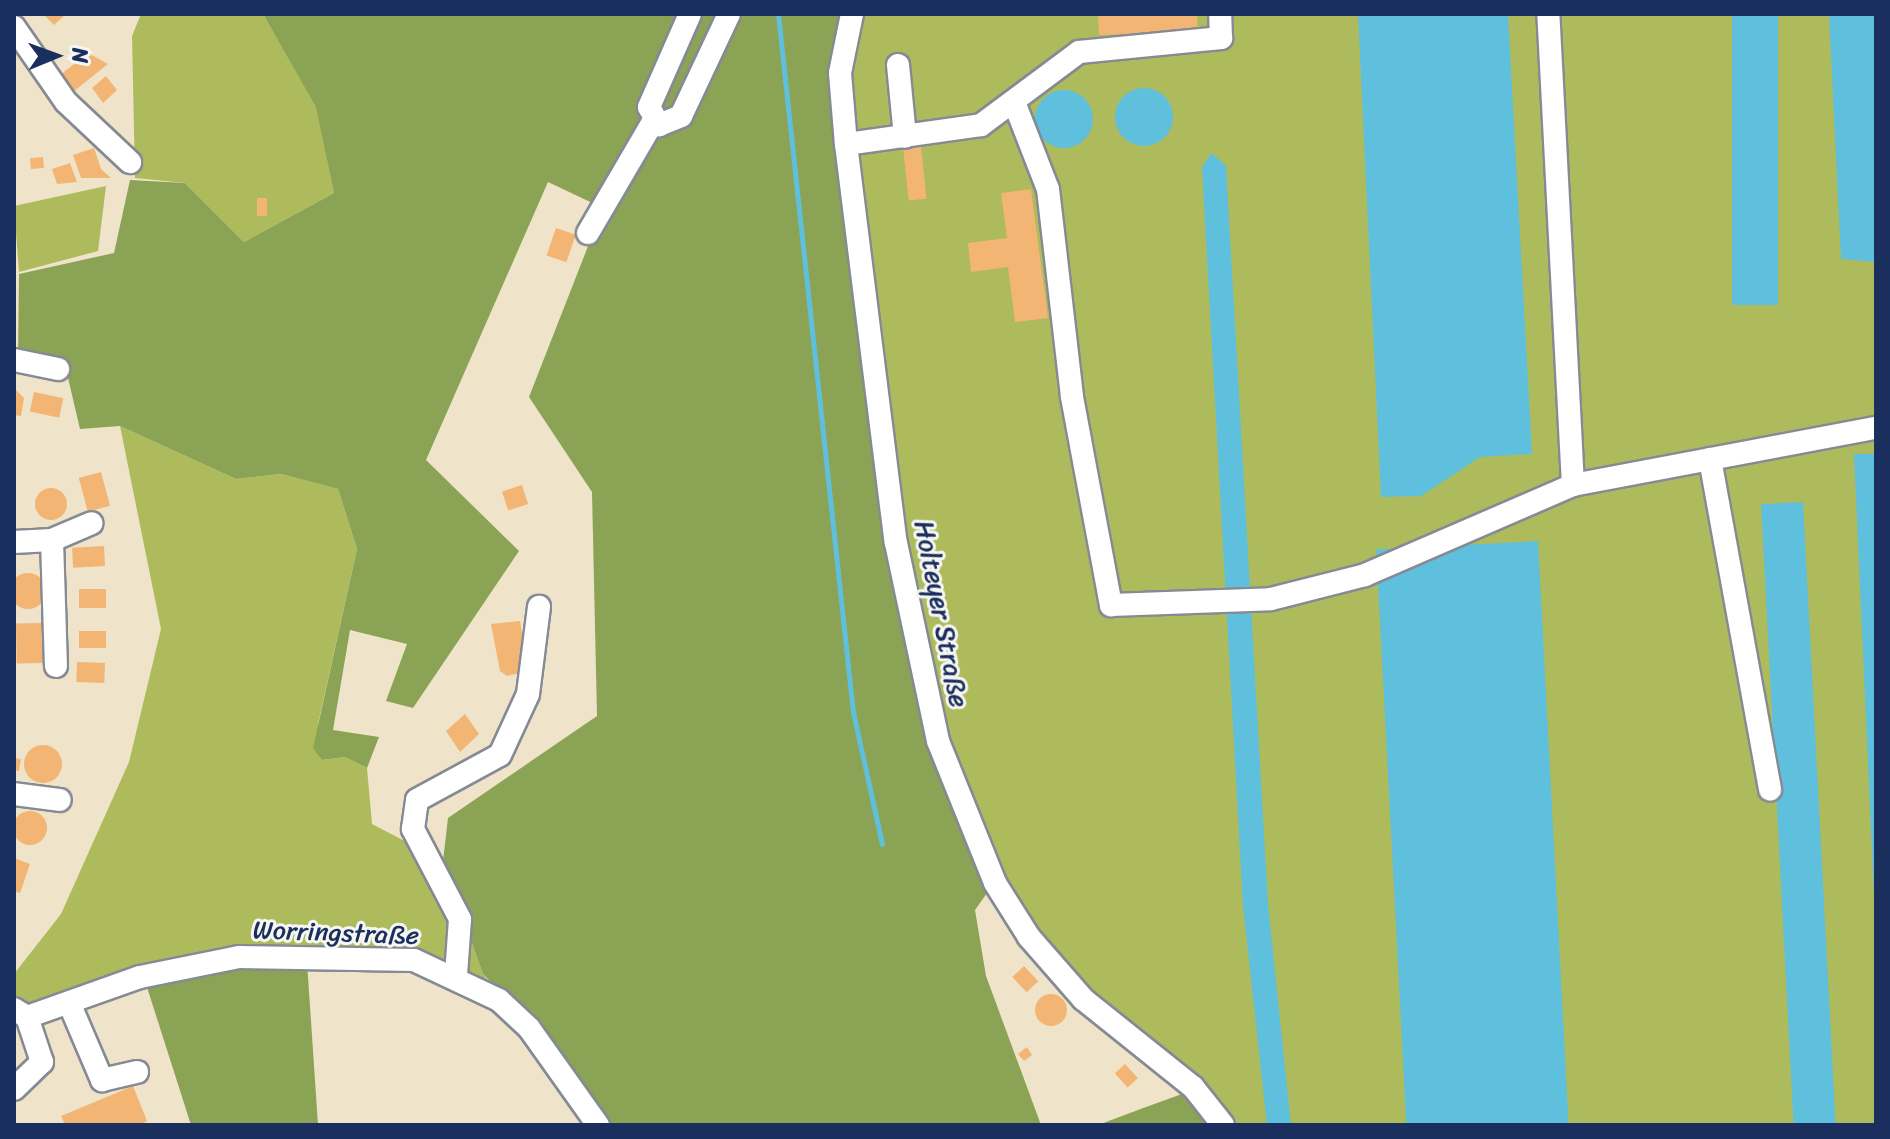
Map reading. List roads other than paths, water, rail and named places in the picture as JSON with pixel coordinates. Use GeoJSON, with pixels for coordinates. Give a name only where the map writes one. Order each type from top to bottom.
{"type":"FeatureCollection","features":[{"type":"Feature","properties":{"kind":"street"},"geometry":{"type":"LineString","coordinates":[[668,64],[678,14]]}},
{"type":"Feature","properties":{"kind":"street"},"geometry":{"type":"LineString","coordinates":[[654,120],[649,107],[690,14]]}},
{"type":"Feature","properties":{"kind":"street"},"geometry":{"type":"LineString","coordinates":[[654,120],[670,125],[681,116],[729,14]]}},
{"type":"Feature","properties":{"kind":"street","name":"Holteyer Straße"},"geometry":{"type":"LineString","coordinates":[[852,14],[840,73],[846,144],[916,658],[968,820],[995,883],[1049,963],[1193,1087],[1223,1125]]}},
{"type":"Feature","properties":{"kind":"street"},"geometry":{"type":"LineString","coordinates":[[846,144],[981,125],[1095,47],[1221,38],[1220,14]]}},
{"type":"Feature","properties":{"kind":"street"},"geometry":{"type":"LineString","coordinates":[[1548,14],[1573,485]]}},
{"type":"Feature","properties":{"kind":"street"},"geometry":{"type":"LineString","coordinates":[[16,34],[66,102],[130,162]]}},
{"type":"Feature","properties":{"kind":"street"},"geometry":{"type":"LineString","coordinates":[[898,65],[905,137]]}},
{"type":"Feature","properties":{"kind":"street"},"geometry":{"type":"LineString","coordinates":[[1014,102],[1048,189],[1072,397],[1111,605],[1257,601],[1365,575],[1573,485],[1876,428]]}},
{"type":"Feature","properties":{"kind":"street"},"geometry":{"type":"LineString","coordinates":[[588,233],[654,120]]}},
{"type":"Feature","properties":{"kind":"street"},"geometry":{"type":"LineString","coordinates":[[14,360],[58,369]]}},
{"type":"Feature","properties":{"kind":"street"},"geometry":{"type":"LineString","coordinates":[[1710,459],[1770,790]]}},
{"type":"Feature","properties":{"kind":"street"},"geometry":{"type":"LineString","coordinates":[[14,542],[52,540],[92,523]]}},
{"type":"Feature","properties":{"kind":"street"},"geometry":{"type":"LineString","coordinates":[[52,540],[56,666]]}},
{"type":"Feature","properties":{"kind":"street"},"geometry":{"type":"LineString","coordinates":[[456,975],[460,919],[413,829],[417,800],[500,755],[528,694],[539,607]]}},
{"type":"Feature","properties":{"kind":"street"},"geometry":{"type":"LineString","coordinates":[[14,794],[60,800]]}},
{"type":"Feature","properties":{"kind":"street","name":"Worringstraße"},"geometry":{"type":"LineString","coordinates":[[20,1013],[70,1005],[140,977],[239,957],[414,960],[456,975],[529,1028],[598,1125]]}},
{"type":"Feature","properties":{"kind":"street"},"geometry":{"type":"LineString","coordinates":[[70,1005],[102,1080],[137,1072]]}},
{"type":"Feature","properties":{"kind":"street"},"geometry":{"type":"LineString","coordinates":[[14,1089],[42,1062],[20,1013]]}},
{"type":"Feature","properties":{"kind":"water"},"geometry":{"type":"Polygon","coordinates":[[[1358,14],[1508,14],[1532,454],[1480,457],[1421,496],[1381,497],[1358,14]]]}},
{"type":"Feature","properties":{"kind":"water"},"geometry":{"type":"Polygon","coordinates":[[[1732,14],[1778,14],[1778,305],[1732,305],[1732,14]]]}},
{"type":"Feature","properties":{"kind":"water"},"geometry":{"type":"Polygon","coordinates":[[[1829,14],[1875,14],[1876,262],[1841,259],[1829,14]]]}},
{"type":"Feature","properties":{"kind":"water"},"geometry":{"type":"Polygon","coordinates":[[[1144,88],[1165,96],[1173,117],[1165,138],[1144,146],[1123,138],[1115,117],[1123,96],[1144,88]]]}},
{"type":"Feature","properties":{"kind":"water"},"geometry":{"type":"Polygon","coordinates":[[[1064,90],[1085,98],[1093,119],[1085,140],[1064,148],[1043,140],[1035,119],[1043,98],[1064,90]]]}},
{"type":"Feature","properties":{"kind":"water"},"geometry":{"type":"Polygon","coordinates":[[[1212,153],[1226,166],[1268,904],[1291,1125],[1267,1125],[1243,906],[1202,167],[1212,153]]]}},
{"type":"Feature","properties":{"kind":"water"},"geometry":{"type":"Polygon","coordinates":[[[1854,454],[1876,454],[1876,940],[1854,454]]]}},
{"type":"Feature","properties":{"kind":"water"},"geometry":{"type":"Polygon","coordinates":[[[1803,502],[1836,1125],[1794,1125],[1761,504],[1803,502]]]}},
{"type":"Feature","properties":{"kind":"water"},"geometry":{"type":"Polygon","coordinates":[[[1538,541],[1569,1125],[1406,1125],[1376,549],[1538,541]]]}},
{"type":"Feature","properties":{"kind":"waterway"},"geometry":{"type":"LineString","coordinates":[[778,14],[853,712],[882,844]]}}]}
